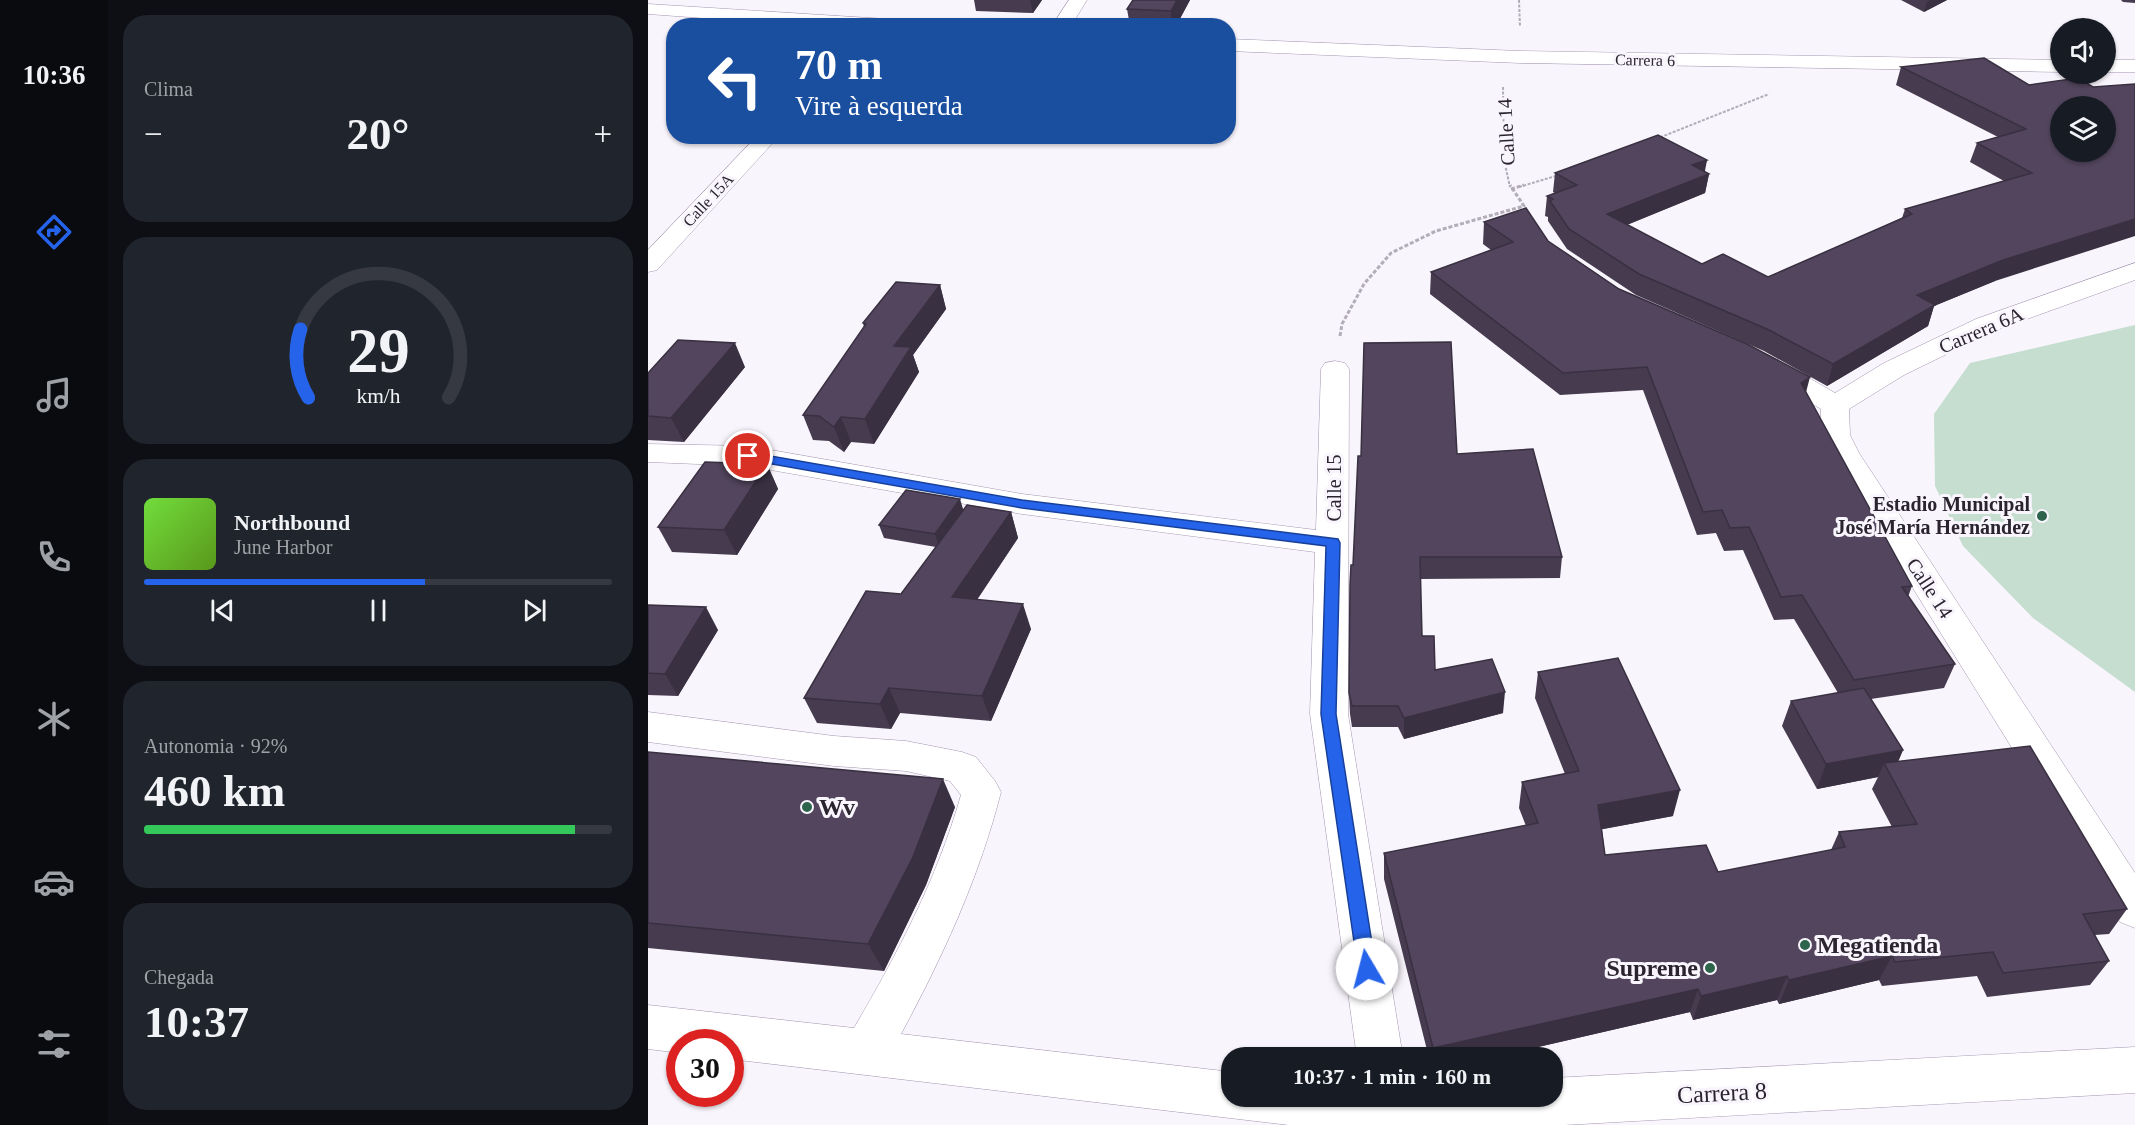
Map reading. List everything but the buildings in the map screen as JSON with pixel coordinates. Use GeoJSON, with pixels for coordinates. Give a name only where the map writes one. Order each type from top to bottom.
{"type":"FeatureCollection","features":[{"type":"Feature","properties":{"kind":"street"},"geometry":{"type":"LineString","coordinates":[[1066,18],[1078,0]]}},
{"type":"Feature","properties":{"kind":"street"},"geometry":{"type":"LineString","coordinates":[[843,18],[854,7]]}},
{"type":"Feature","properties":{"kind":"street"},"geometry":{"type":"LineString","coordinates":[[648,9],[780,18]]}},
{"type":"Feature","properties":{"kind":"street","name":"Carrera 6"},"geometry":{"type":"LineString","coordinates":[[1236,45],[1504,57],[2050,66]]}},
{"type":"Feature","properties":{"kind":"street"},"geometry":{"type":"LineString","coordinates":[[2116,66],[2135,66]]}},
{"type":"Feature","properties":{"kind":"street","name":"Calle 15A"},"geometry":{"type":"LineString","coordinates":[[648,265],[761,144]]}},
{"type":"Feature","properties":{"kind":"street","name":"Carrera 6A"},"geometry":{"type":"LineString","coordinates":[[1835,405],[1894,369],[1985,325],[2135,271]]}},
{"type":"Feature","properties":{"kind":"street"},"geometry":{"type":"LineString","coordinates":[[1743,354],[1800,382],[1835,405]]}},
{"type":"Feature","properties":{"kind":"street","name":"Calle 15"},"geometry":{"type":"LineString","coordinates":[[1335,369],[1330,729],[1335,748],[1378,1047]]}},
{"type":"Feature","properties":{"kind":"street","name":"Calle 14"},"geometry":{"type":"LineString","coordinates":[[1835,405],[1835,435],[1844,453],[2135,909]]}},
{"type":"Feature","properties":{"kind":"street"},"geometry":{"type":"LineString","coordinates":[[648,453],[748,456],[1022,504],[1333,543]]}},
{"type":"Feature","properties":{"kind":"street"},"geometry":{"type":"LineString","coordinates":[[648,727],[834,751],[906,756],[962,768],[981,792],[972,832],[914,968],[866,1052]]}},
{"type":"Feature","properties":{"kind":"street"},"geometry":{"type":"LineString","coordinates":[[648,1027],[1221,1095]]}},
{"type":"Feature","properties":{"kind":"street","name":"Carrera 8"},"geometry":{"type":"LineString","coordinates":[[1563,1096],[2135,1070]]}},
{"type":"Feature","properties":{"kind":"street","name":"Carrera 8"},"geometry":{"type":"LineString","coordinates":[[1279,1107],[1309,1115],[1365,1107]]}},
{"type":"Feature","properties":{"kind":"path","name":"Calle 14"},"geometry":{"type":"LineString","coordinates":[[1335,369],[1342,324],[1364,284],[1391,253],[1436,231],[1524,206],[1511,189],[1504,160],[1504,57]]}},
{"type":"Feature","properties":{"kind":"path"},"geometry":{"type":"LineString","coordinates":[[1649,142],[1770,93]]}},
{"type":"Feature","properties":{"kind":"path"},"geometry":{"type":"LineString","coordinates":[[1511,189],[1568,171]]}},
{"type":"Feature","properties":{"kind":"green space","name":"Estadio Municipal José María Hernández"},"geometry":{"type":"Polygon","coordinates":[[[2135,325],[2135,692],[2033,618],[1963,546],[1935,486],[1934,414],[1970,363],[2135,325]]]}},
{"type":"Feature","properties":{"kind":"place","name":"Estadio Municipal José María Hernández"},"geometry":{"type":"Point","coordinates":[2042,516]}},
{"type":"Feature","properties":{"kind":"place","name":"Wv"},"geometry":{"type":"Point","coordinates":[807,807]}},
{"type":"Feature","properties":{"kind":"place","name":"Megatienda"},"geometry":{"type":"Point","coordinates":[1805,945]}},
{"type":"Feature","properties":{"kind":"place","name":"Supreme"},"geometry":{"type":"Point","coordinates":[1710,968]}},
{"type":"Feature","properties":{"kind":"route"},"geometry":{"type":"LineString","coordinates":[[748,456],[1022,504],[1333,543],[1330,729],[1335,748],[1367,969]]}}]}
